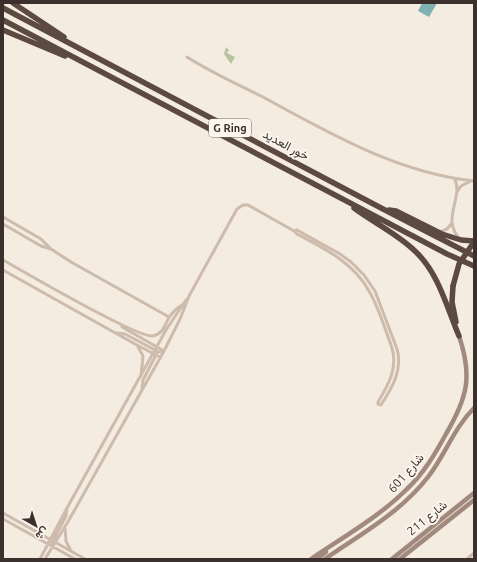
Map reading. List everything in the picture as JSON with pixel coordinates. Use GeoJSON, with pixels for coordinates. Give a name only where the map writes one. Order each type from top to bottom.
{"type":"FeatureCollection","features":[{"type":"Feature","properties":{"kind":"highway"},"geometry":{"type":"LineString","coordinates":[[13,3],[82,49]]}},
{"type":"Feature","properties":{"kind":"highway","name":"خور العديد"},"geometry":{"type":"LineString","coordinates":[[3,8],[474,256]]}},
{"type":"Feature","properties":{"kind":"highway","name":"خور العديد"},"geometry":{"type":"LineString","coordinates":[[3,20],[447,254],[474,266]]}},
{"type":"Feature","properties":{"kind":"highway"},"geometry":{"type":"LineString","coordinates":[[3,30],[90,65]]}},
{"type":"Feature","properties":{"kind":"highway"},"geometry":{"type":"LineString","coordinates":[[339,197],[401,240],[422,259],[437,283],[459,336]]}},
{"type":"Feature","properties":{"kind":"highway"},"geometry":{"type":"LineString","coordinates":[[383,209],[396,212],[447,236],[474,242],[459,264],[453,286],[453,311],[459,336]]}},
{"type":"Feature","properties":{"kind":"main road","name":"شارع 601"},"geometry":{"type":"LineString","coordinates":[[311,559],[335,544],[393,502],[407,489],[429,463],[460,410],[467,383],[466,364],[459,336]]}},
{"type":"Feature","properties":{"kind":"main road","name":"شارع 601"},"geometry":{"type":"LineString","coordinates":[[325,559],[382,520],[406,501],[428,477],[464,420],[474,408]]}},
{"type":"Feature","properties":{"kind":"main road","name":"شارع 211"},"geometry":{"type":"LineString","coordinates":[[392,559],[474,493]]}},
{"type":"Feature","properties":{"kind":"main road","name":"شارع 211"},"geometry":{"type":"LineString","coordinates":[[400,559],[474,500]]}},
{"type":"Feature","properties":{"kind":"main road"},"geometry":{"type":"LineString","coordinates":[[317,559],[335,544]]}},
{"type":"Feature","properties":{"kind":"street"},"geometry":{"type":"LineString","coordinates":[[187,57],[214,73],[340,139],[403,166],[454,178],[473,180]]}},
{"type":"Feature","properties":{"kind":"street"},"geometry":{"type":"LineString","coordinates":[[454,178],[456,193],[451,224],[453,231],[461,240]]}},
{"type":"Feature","properties":{"kind":"street"},"geometry":{"type":"LineString","coordinates":[[456,193],[461,186],[473,180]]}},
{"type":"Feature","properties":{"kind":"street"},"geometry":{"type":"LineString","coordinates":[[40,559],[48,544],[53,541],[66,526],[142,390],[143,380],[157,352],[167,327],[189,296],[239,207],[243,205],[250,206],[294,230],[299,231],[346,258],[364,275],[375,291],[397,349],[399,360],[396,379],[381,405],[378,403],[392,377],[394,358],[392,348],[370,292],[358,274],[347,264],[297,234],[294,230]]}},
{"type":"Feature","properties":{"kind":"street"},"geometry":{"type":"LineString","coordinates":[[3,217],[41,239],[51,249],[169,317]]}},
{"type":"Feature","properties":{"kind":"street"},"geometry":{"type":"LineString","coordinates":[[3,224],[41,246],[51,249]]}},
{"type":"Feature","properties":{"kind":"street"},"geometry":{"type":"LineString","coordinates":[[438,232],[447,229],[451,224]]}},
{"type":"Feature","properties":{"kind":"street"},"geometry":{"type":"LineString","coordinates":[[3,260],[120,325],[143,335],[152,336],[158,334],[163,330],[169,317],[183,304]]}},
{"type":"Feature","properties":{"kind":"street"},"geometry":{"type":"LineString","coordinates":[[3,270],[136,344],[157,352],[164,351]]}},
{"type":"Feature","properties":{"kind":"street"},"geometry":{"type":"LineString","coordinates":[[164,351],[182,316],[189,296]]}},
{"type":"Feature","properties":{"kind":"street"},"geometry":{"type":"LineString","coordinates":[[120,325],[157,352]]}},
{"type":"Feature","properties":{"kind":"street"},"geometry":{"type":"LineString","coordinates":[[115,333],[125,334],[157,352],[164,351]]}},
{"type":"Feature","properties":{"kind":"street"},"geometry":{"type":"LineString","coordinates":[[136,344],[140,348],[143,356],[141,376]]}},
{"type":"Feature","properties":{"kind":"street"},"geometry":{"type":"LineString","coordinates":[[45,559],[53,547],[53,541],[67,508],[141,376],[157,352]]}},
{"type":"Feature","properties":{"kind":"street"},"geometry":{"type":"LineString","coordinates":[[3,513],[85,559]]}},
{"type":"Feature","properties":{"kind":"street"},"geometry":{"type":"LineString","coordinates":[[3,519],[75,559]]}},
{"type":"Feature","properties":{"kind":"street"},"geometry":{"type":"LineString","coordinates":[[66,526],[66,541],[72,552]]}},
{"type":"Feature","properties":{"kind":"street"},"geometry":{"type":"LineString","coordinates":[[466,559],[474,553]]}},
{"type":"Feature","properties":{"kind":"green space"},"geometry":{"type":"Polygon","coordinates":[[[226,47],[229,50],[227,53],[235,57],[231,64],[224,54],[226,47]]]}},
{"type":"Feature","properties":{"kind":"water"},"geometry":{"type":"Polygon","coordinates":[[[422,3],[437,3],[429,17],[418,11],[422,3]]]}}]}
